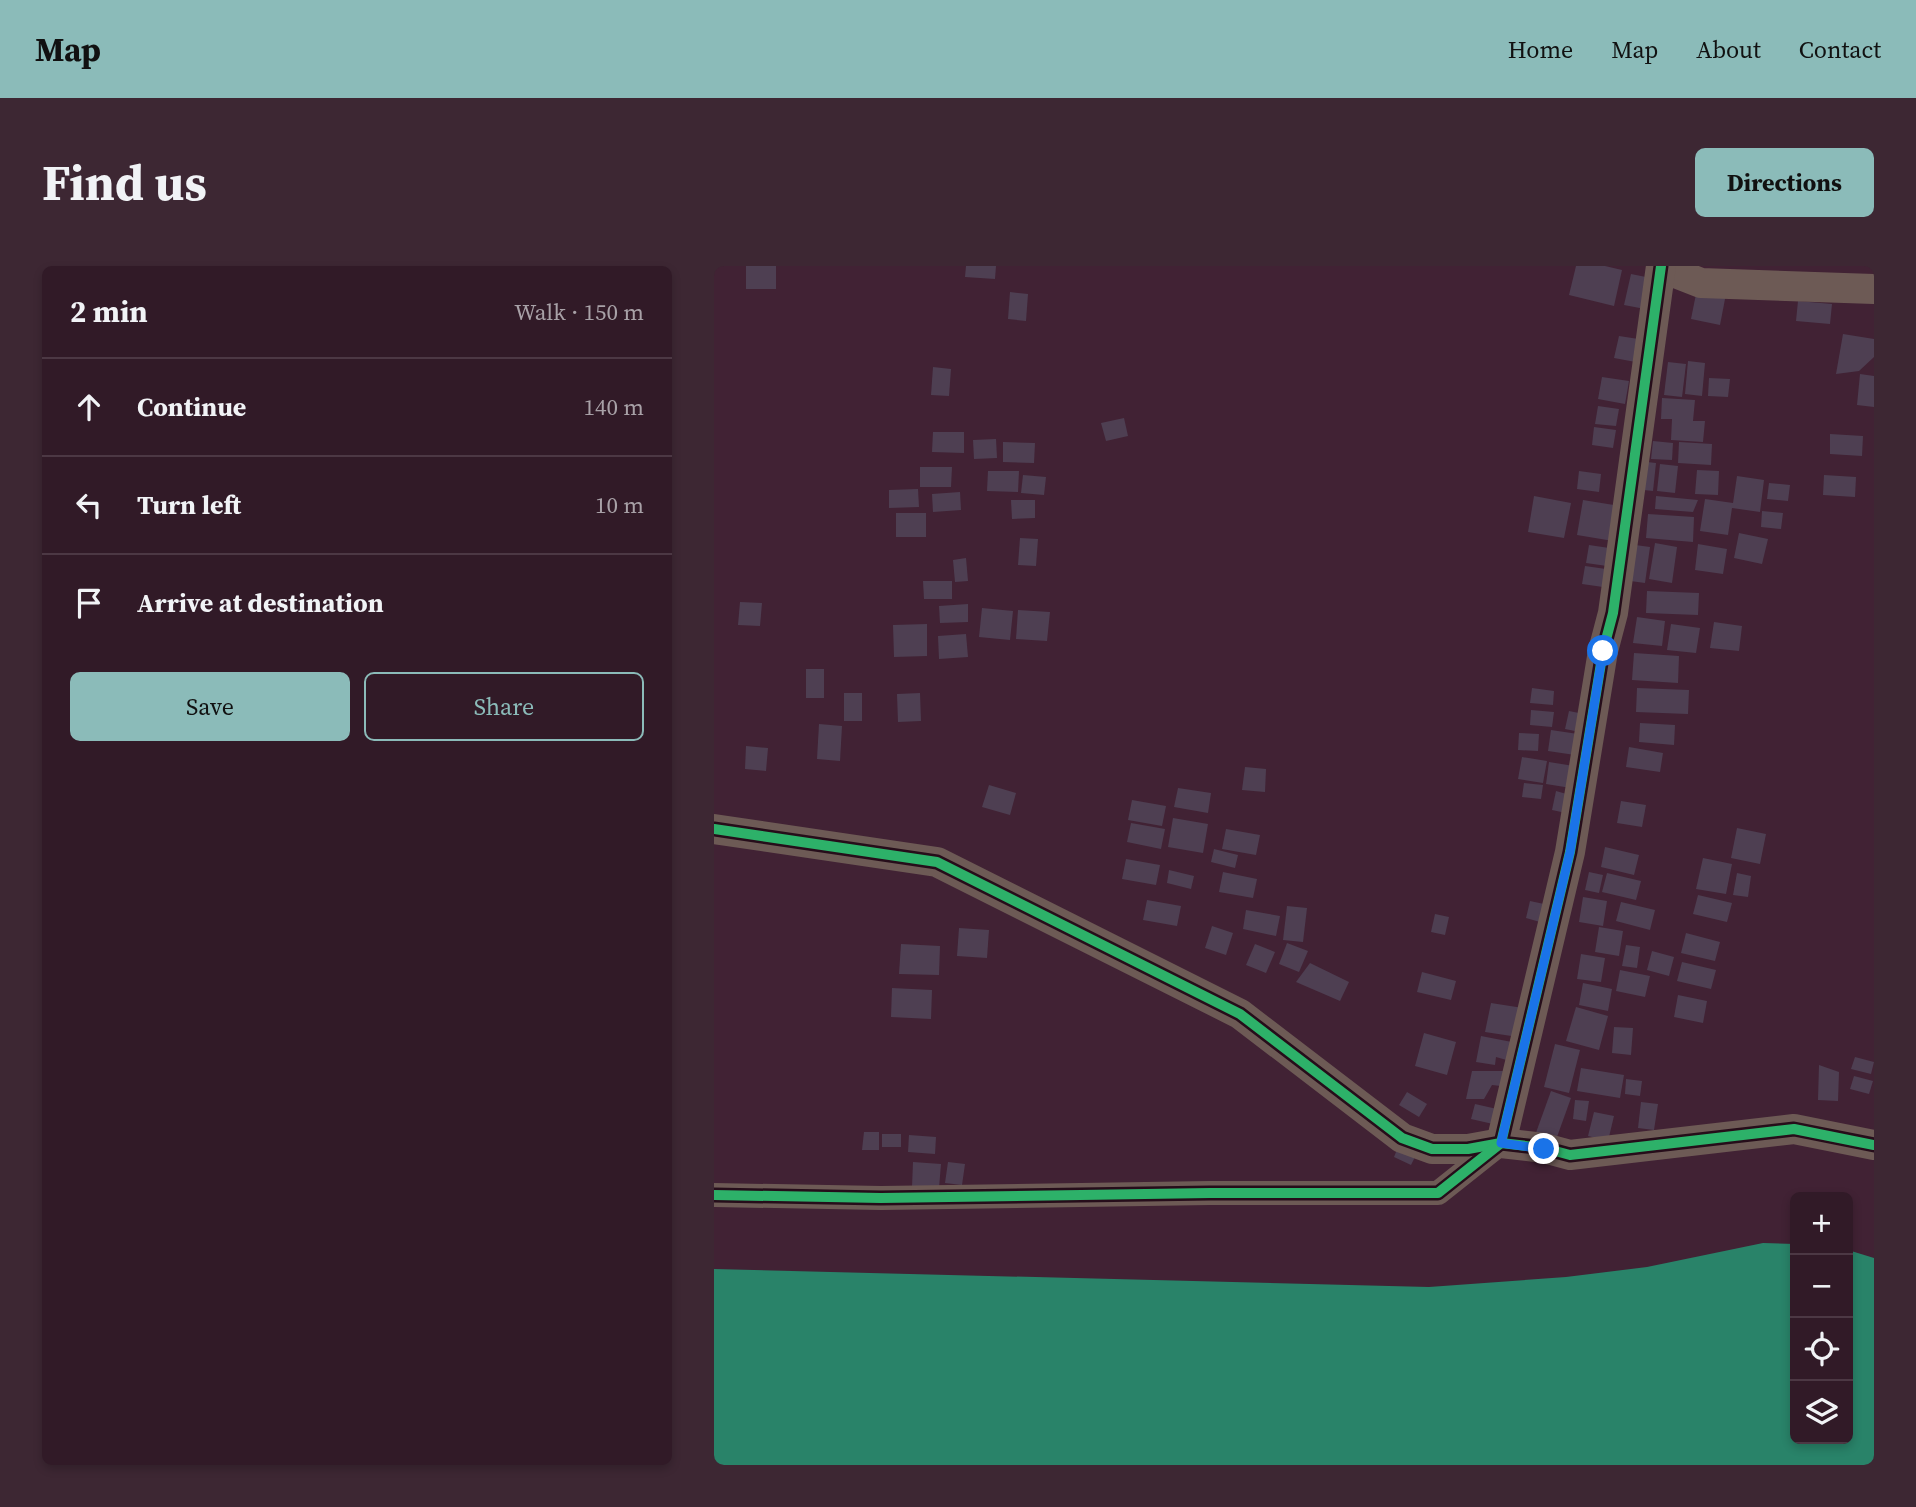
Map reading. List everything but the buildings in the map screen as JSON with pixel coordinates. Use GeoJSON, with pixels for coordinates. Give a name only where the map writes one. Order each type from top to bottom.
{"type":"FeatureCollection","features":[{"type":"Feature","properties":{"kind":"street"},"geometry":{"type":"LineString","coordinates":[[714,1195],[881,1198],[1210,1192],[1438,1193],[1501,1143],[1570,852],[1603,651],[1613,613],[1661,266]]}},
{"type":"Feature","properties":{"kind":"street"},"geometry":{"type":"LineString","coordinates":[[1671,266],[1678,274],[1701,283],[1874,289]]}},
{"type":"Feature","properties":{"kind":"street"},"geometry":{"type":"LineString","coordinates":[[714,829],[937,862],[1240,1013],[1402,1138],[1432,1149],[1468,1149],[1501,1143],[1570,1155],[1794,1129],[1874,1145]]}},
{"type":"Feature","properties":{"kind":"shaded area"},"geometry":{"type":"Polygon","coordinates":[[[1763,1243],[1790,1244],[1790,1444],[1853,1444],[1853,1252],[1874,1258],[1874,1465],[714,1465],[714,1269],[1429,1287],[1566,1277],[1647,1267],[1763,1243]]]}},
{"type":"Feature","properties":{"kind":"cycle path"},"geometry":{"type":"LineString","coordinates":[[714,1195],[881,1198],[1438,1193],[1501,1143],[1570,852],[1603,651],[1613,613],[1661,266]]}},
{"type":"Feature","properties":{"kind":"cycle path"},"geometry":{"type":"LineString","coordinates":[[714,829],[937,862],[1240,1014],[1402,1138],[1432,1149],[1468,1149],[1501,1143],[1544,1148],[1570,1155],[1794,1129],[1874,1145]]}},
{"type":"Feature","properties":{"kind":"route"},"geometry":{"type":"LineString","coordinates":[[1544,1149],[1501,1143],[1570,852],[1603,651]]}}]}
